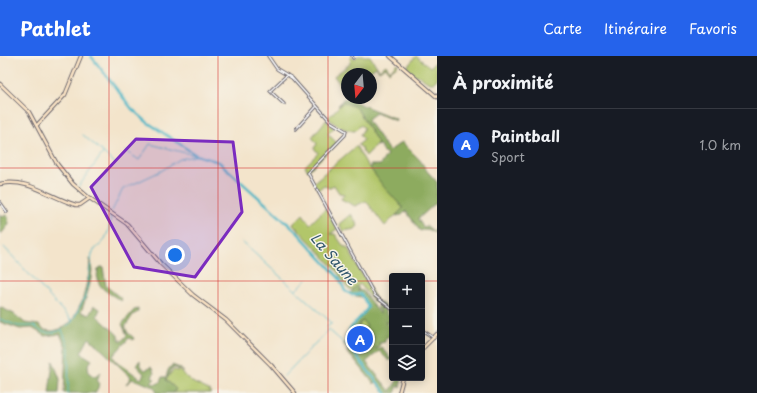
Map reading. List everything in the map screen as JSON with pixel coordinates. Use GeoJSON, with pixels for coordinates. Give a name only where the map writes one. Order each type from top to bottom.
{"type":"FeatureCollection","features":[{"type":"Feature","properties":{"kind":"street"},"geometry":{"type":"LineString","coordinates":[[36,123],[42,120],[64,96],[81,56]]}},
{"type":"Feature","properties":{"kind":"street"},"geometry":{"type":"LineString","coordinates":[[268,56],[277,69],[287,75],[331,122],[347,133],[309,171],[308,174],[376,298],[389,307]]}},
{"type":"Feature","properties":{"kind":"street"},"geometry":{"type":"LineString","coordinates":[[390,56],[437,97]]}},
{"type":"Feature","properties":{"kind":"street"},"geometry":{"type":"LineString","coordinates":[[284,104],[270,91],[287,75]]}},
{"type":"Feature","properties":{"kind":"street"},"geometry":{"type":"LineString","coordinates":[[0,84],[27,109],[36,123],[55,162],[64,174],[89,197],[129,226],[158,261],[191,293],[230,324],[271,365],[295,393]]}},
{"type":"Feature","properties":{"kind":"street"},"geometry":{"type":"LineString","coordinates":[[296,129],[316,107]]}},
{"type":"Feature","properties":{"kind":"street"},"geometry":{"type":"LineString","coordinates":[[0,184],[14,182],[27,184],[76,205],[80,205],[89,197]]}},
{"type":"Feature","properties":{"kind":"street"},"geometry":{"type":"LineString","coordinates":[[0,202],[7,212]]}},
{"type":"Feature","properties":{"kind":"street"},"geometry":{"type":"LineString","coordinates":[[425,332],[434,338]]}},
{"type":"Feature","properties":{"kind":"street"},"geometry":{"type":"LineString","coordinates":[[425,346],[437,334]]}},
{"type":"Feature","properties":{"kind":"street"},"geometry":{"type":"LineString","coordinates":[[399,393],[402,381]]}},
{"type":"Feature","properties":{"kind":"highlighted area"},"geometry":{"type":"Polygon","coordinates":[[[136,139],[233,142],[242,212],[195,277],[134,267],[91,187],[136,139]]]}},
{"type":"Feature","properties":{"kind":"green space"},"geometry":{"type":"Polygon","coordinates":[[[351,56],[354,59],[358,56],[370,56],[379,70],[386,65],[390,71],[397,63],[398,65],[389,72],[386,67],[379,71],[376,67],[345,68],[350,64],[351,56]]]}},
{"type":"Feature","properties":{"kind":"green space"},"geometry":{"type":"Polygon","coordinates":[[[416,56],[430,67],[437,61],[437,79],[433,83],[414,75],[406,68],[416,56]]]}},
{"type":"Feature","properties":{"kind":"green space"},"geometry":{"type":"Polygon","coordinates":[[[341,71],[341,86],[334,76],[341,71]]]}},
{"type":"Feature","properties":{"kind":"green space"},"geometry":{"type":"Polygon","coordinates":[[[341,104],[348,104],[356,107],[378,143],[366,156],[362,150],[363,149],[358,145],[364,140],[360,135],[364,128],[361,125],[355,131],[352,131],[341,127],[328,118],[341,104]]]}},
{"type":"Feature","properties":{"kind":"green space"},"geometry":{"type":"Polygon","coordinates":[[[348,104],[360,104],[396,119],[396,121],[376,113],[369,118],[368,121],[389,151],[402,142],[420,160],[437,182],[437,202],[418,219],[423,227],[427,226],[433,231],[437,228],[437,234],[427,229],[420,231],[406,211],[402,215],[396,216],[403,208],[383,186],[370,168],[370,165],[380,165],[387,154],[382,151],[380,145],[376,146],[378,143],[356,107],[348,104]]]}},
{"type":"Feature","properties":{"kind":"green space"},"geometry":{"type":"Polygon","coordinates":[[[326,120],[334,128],[328,134],[337,143],[308,171],[305,166],[318,153],[314,148],[317,144],[312,137],[326,120]]]}},
{"type":"Feature","properties":{"kind":"green space"},"geometry":{"type":"Polygon","coordinates":[[[356,146],[367,165],[403,208],[385,226],[366,201],[355,206],[341,199],[344,194],[339,193],[334,185],[328,188],[324,185],[318,190],[314,182],[356,146]]]}},
{"type":"Feature","properties":{"kind":"green space"},"geometry":{"type":"Polygon","coordinates":[[[326,208],[337,229],[330,234],[335,234],[344,247],[347,247],[377,301],[375,303],[360,284],[352,290],[347,287],[337,271],[293,224],[303,214],[310,224],[326,208]]]}},
{"type":"Feature","properties":{"kind":"green space"},"geometry":{"type":"Polygon","coordinates":[[[0,213],[4,217],[6,214],[9,224],[2,233],[0,233],[0,213]]]}},
{"type":"Feature","properties":{"kind":"green space"},"geometry":{"type":"Polygon","coordinates":[[[351,214],[358,226],[355,229],[343,231],[339,224],[351,214]]]}},
{"type":"Feature","properties":{"kind":"green space"},"geometry":{"type":"Polygon","coordinates":[[[90,259],[92,264],[91,277],[88,292],[81,312],[89,315],[94,306],[100,309],[97,316],[117,334],[121,342],[127,335],[122,324],[134,310],[138,309],[138,312],[133,315],[125,327],[128,333],[134,338],[133,340],[129,338],[113,356],[116,361],[141,379],[144,374],[136,365],[140,360],[140,366],[145,370],[151,367],[154,373],[152,378],[155,379],[151,383],[157,384],[160,382],[162,377],[166,377],[168,370],[172,365],[180,368],[184,372],[176,368],[172,368],[166,380],[176,389],[173,393],[157,393],[154,387],[133,379],[126,384],[131,377],[89,338],[81,353],[92,360],[88,365],[89,373],[95,377],[101,372],[97,380],[100,384],[95,393],[64,393],[66,347],[60,334],[45,336],[32,328],[20,329],[0,322],[0,307],[14,314],[25,323],[39,325],[44,330],[53,331],[60,329],[72,321],[82,302],[89,274],[90,259]]]}},
{"type":"Feature","properties":{"kind":"green space"},"geometry":{"type":"Polygon","coordinates":[[[103,267],[106,286],[122,299],[121,301],[100,285],[97,275],[98,269],[103,267]]]}},
{"type":"Feature","properties":{"kind":"green space"},"geometry":{"type":"Polygon","coordinates":[[[356,286],[359,288],[357,290],[363,291],[379,313],[381,313],[377,308],[379,304],[378,301],[385,306],[384,308],[389,316],[389,322],[386,322],[389,326],[389,336],[385,339],[385,342],[379,342],[380,345],[375,349],[383,347],[383,350],[388,354],[389,360],[379,351],[366,362],[390,391],[397,381],[401,381],[400,387],[398,386],[395,393],[385,393],[376,382],[374,384],[354,359],[348,354],[347,350],[350,351],[343,343],[346,344],[347,333],[368,306],[362,297],[351,295],[350,293],[356,286]],[[363,321],[359,324],[360,330],[354,331],[352,335],[355,336],[360,342],[363,341],[368,347],[369,342],[370,346],[372,345],[370,338],[374,337],[367,333],[365,329],[367,326],[363,321]]]}},
{"type":"Feature","properties":{"kind":"green space"},"geometry":{"type":"Polygon","coordinates":[[[363,321],[374,337],[370,346],[368,347],[352,336],[352,333],[358,329],[360,322],[363,321]]]}},
{"type":"Feature","properties":{"kind":"green space"},"geometry":{"type":"Polygon","coordinates":[[[53,361],[60,379],[59,393],[49,393],[53,361]]]}},
{"type":"Feature","properties":{"kind":"green space"},"geometry":{"type":"Polygon","coordinates":[[[173,370],[179,371],[194,383],[211,391],[210,393],[173,393],[176,389],[166,380],[173,370]]]}},
{"type":"Feature","properties":{"kind":"waterway","name":"La Saune"},"geometry":{"type":"LineString","coordinates":[[91,56],[132,109],[147,122],[196,155],[219,162],[297,232],[339,278],[345,291],[352,295],[361,294],[368,307],[350,329],[347,340],[348,346],[386,393]]}},
{"type":"Feature","properties":{"kind":"waterway"},"geometry":{"type":"LineString","coordinates":[[83,135],[115,163]]}},
{"type":"Feature","properties":{"kind":"waterway"},"geometry":{"type":"LineString","coordinates":[[126,151],[139,160],[150,144],[194,155]]}},
{"type":"Feature","properties":{"kind":"waterway"},"geometry":{"type":"LineString","coordinates":[[79,186],[103,153]]}},
{"type":"Feature","properties":{"kind":"waterway"},"geometry":{"type":"LineString","coordinates":[[112,211],[123,189],[161,171],[180,159],[200,155]]}},
{"type":"Feature","properties":{"kind":"waterway"},"geometry":{"type":"LineString","coordinates":[[0,319],[18,326],[34,326],[42,332],[50,333],[59,331],[72,322],[86,295],[92,254],[107,235],[111,214]]}},
{"type":"Feature","properties":{"kind":"waterway"},"geometry":{"type":"LineString","coordinates":[[242,242],[332,323],[327,327]]}},
{"type":"Feature","properties":{"kind":"waterway"},"geometry":{"type":"LineString","coordinates":[[4,247],[72,321]]}},
{"type":"Feature","properties":{"kind":"waterway"},"geometry":{"type":"LineString","coordinates":[[296,290],[307,279]]}},
{"type":"Feature","properties":{"kind":"waterway"},"geometry":{"type":"LineString","coordinates":[[284,376],[329,329]]}},
{"type":"Feature","properties":{"kind":"waterway"},"geometry":{"type":"LineString","coordinates":[[62,330],[69,348],[68,393]]}},
{"type":"Feature","properties":{"kind":"waterway"},"geometry":{"type":"LineString","coordinates":[[329,330],[346,345]]}},
{"type":"Feature","properties":{"kind":"place","name":"Paintball"},"geometry":{"type":"Point","coordinates":[360,339]}}]}
